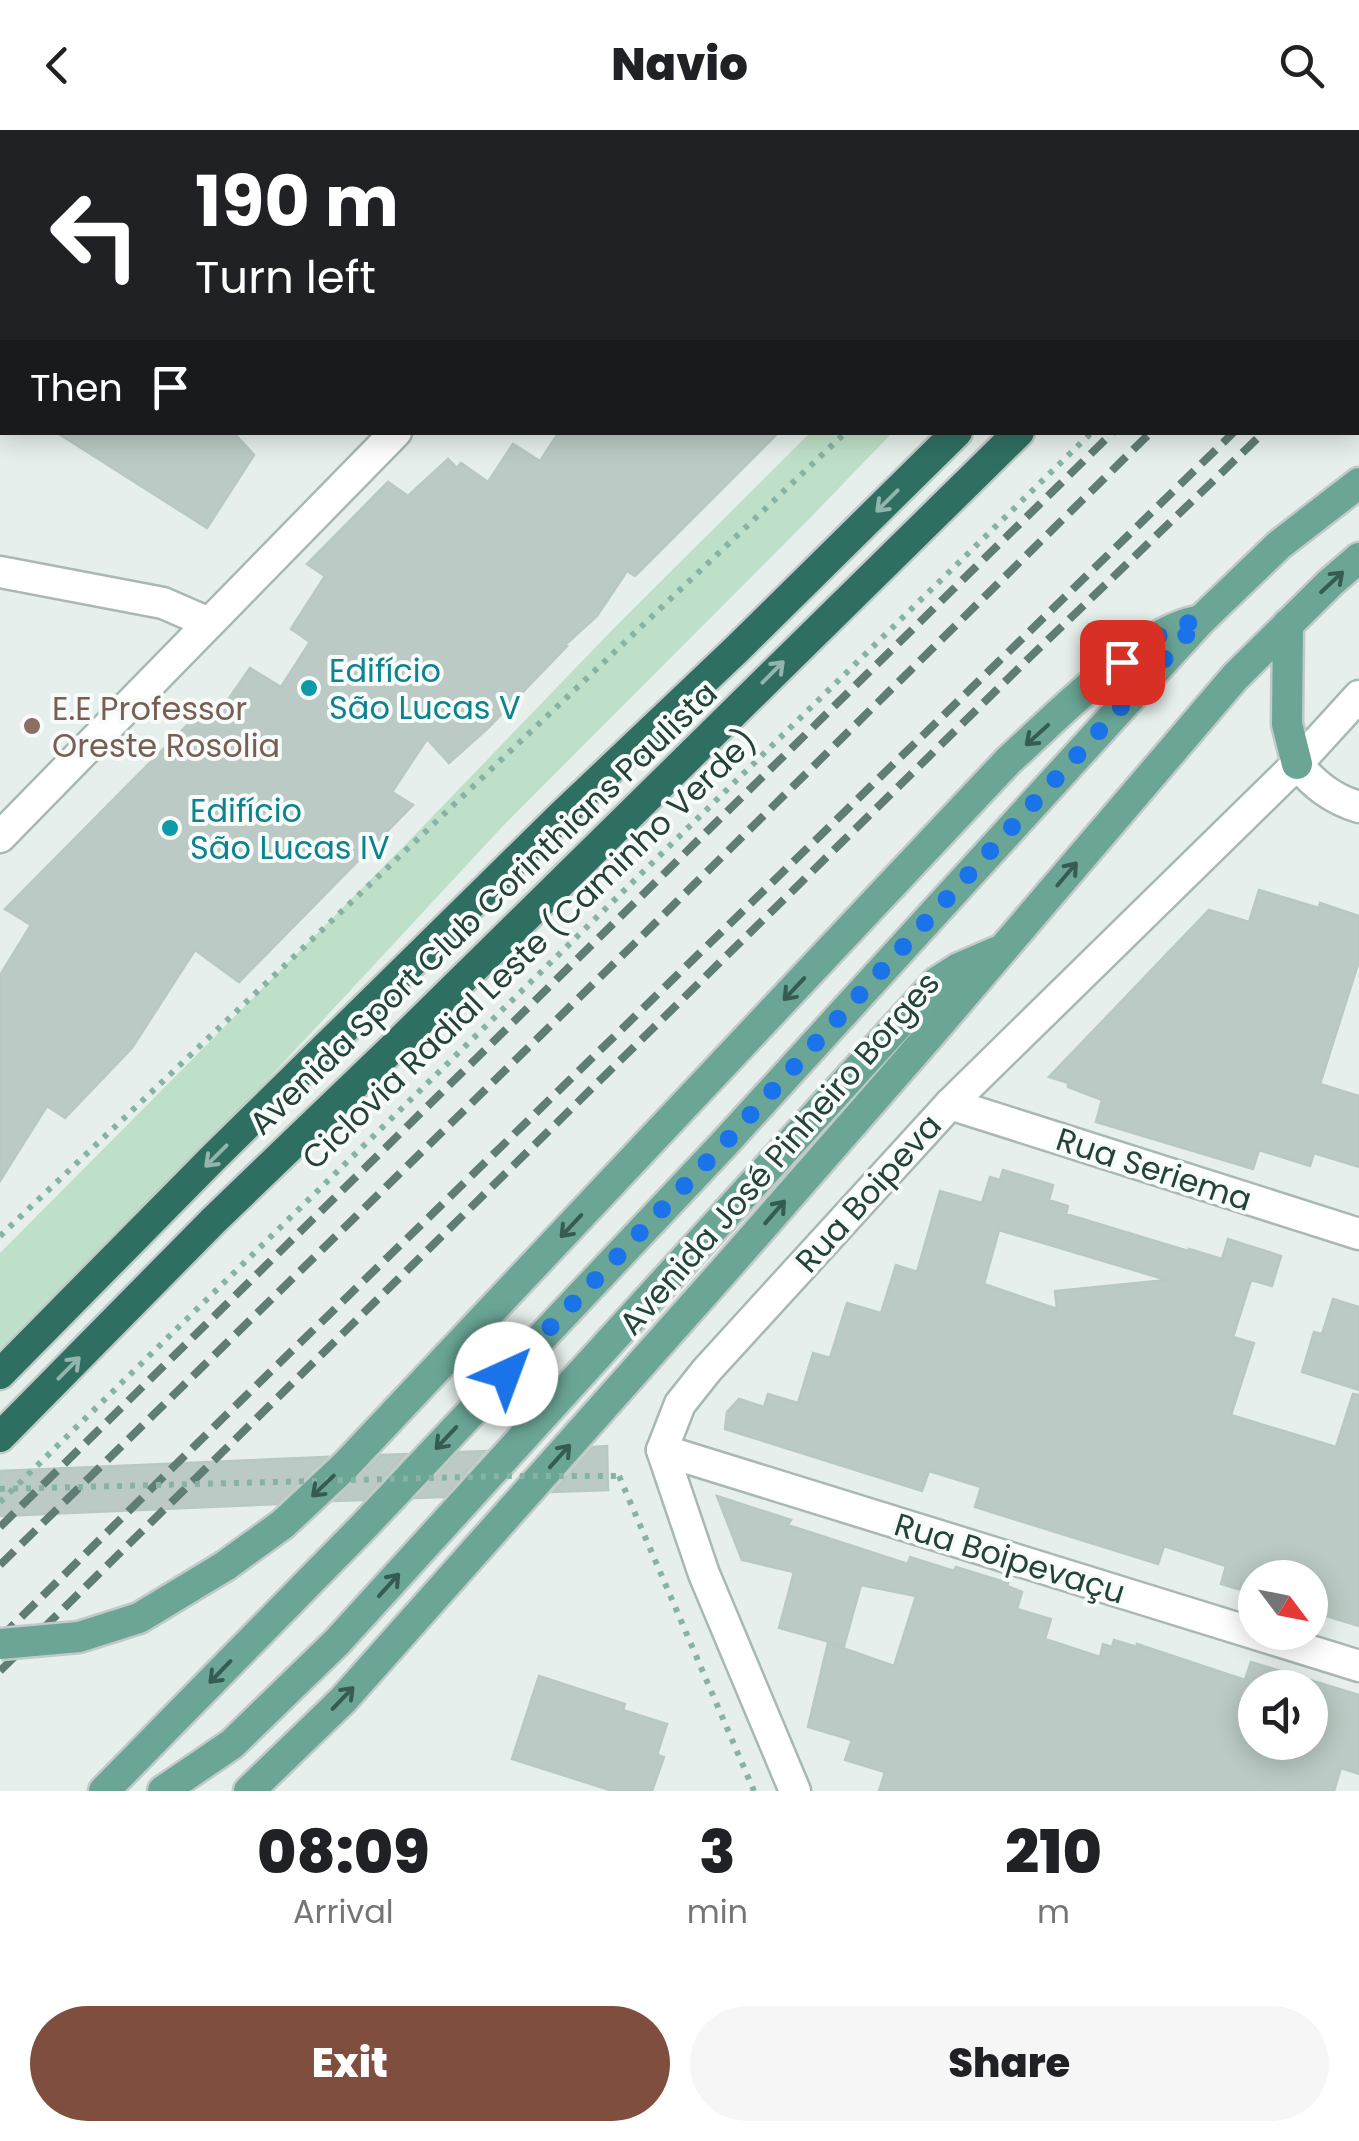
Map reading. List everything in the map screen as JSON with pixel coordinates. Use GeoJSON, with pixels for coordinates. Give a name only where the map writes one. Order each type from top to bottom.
{"type":"FeatureCollection","features":[{"type":"Feature","properties":{"kind":"highway","name":"Avenida Sport Club Corinthians Paulista"},"geometry":{"type":"LineString","coordinates":[[5,1368],[213,1158],[954,435]]}},
{"type":"Feature","properties":{"kind":"highway","name":"Avenida Sport Club Corinthians Paulista"},"geometry":{"type":"LineString","coordinates":[[0,1438],[214,1220],[1016,435]]}},
{"type":"Feature","properties":{"kind":"main road","name":"Avenida José Pinheiro Borges"},"geometry":{"type":"LineString","coordinates":[[104,1791],[364,1525],[723,1145],[1200,620],[1279,545],[1359,483]]}},
{"type":"Feature","properties":{"kind":"main road","name":"Avenida José Pinheiro Borges"},"geometry":{"type":"LineString","coordinates":[[249,1791],[343,1700],[730,1264],[1235,677],[1359,558]]}},
{"type":"Feature","properties":{"kind":"main road"},"geometry":{"type":"LineString","coordinates":[[0,1644],[78,1637],[139,1618],[284,1524],[345,1466],[1009,760],[1147,641],[1178,625],[1200,620]]}},
{"type":"Feature","properties":{"kind":"main road"},"geometry":{"type":"LineString","coordinates":[[1288,624],[1287,724],[1297,764]]}},
{"type":"Feature","properties":{"kind":"main road"},"geometry":{"type":"LineString","coordinates":[[163,1791],[232,1744],[337,1642],[937,982],[1003,948]]}},
{"type":"Feature","properties":{"kind":"street"},"geometry":{"type":"LineString","coordinates":[[0,837],[393,435]]}},
{"type":"Feature","properties":{"kind":"street"},"geometry":{"type":"LineString","coordinates":[[0,572],[163,603],[209,623]]}},
{"type":"Feature","properties":{"kind":"street","name":"Rua Boipeva"},"geometry":{"type":"LineString","coordinates":[[662,1450],[680,1404],[707,1370],[950,1104],[1297,764],[1359,696]]}},
{"type":"Feature","properties":{"kind":"street"},"geometry":{"type":"LineString","coordinates":[[1297,764],[1314,784],[1338,800],[1359,807]]}},
{"type":"Feature","properties":{"kind":"street","name":"Rua Seriema"},"geometry":{"type":"LineString","coordinates":[[950,1104],[1359,1234]]}},
{"type":"Feature","properties":{"kind":"street"},"geometry":{"type":"LineString","coordinates":[[662,1450],[704,1574],[795,1791]]}},
{"type":"Feature","properties":{"kind":"street","name":"Rua Boipevaçu"},"geometry":{"type":"LineString","coordinates":[[662,1450],[1359,1666]]}},
{"type":"Feature","properties":{"kind":"path"},"geometry":{"type":"LineString","coordinates":[[0,1236],[843,435]]}},
{"type":"Feature","properties":{"kind":"path","name":"Ciclovia Radial Leste (Caminho Verde)"},"geometry":{"type":"LineString","coordinates":[[0,1502],[1089,435]]}},
{"type":"Feature","properties":{"kind":"path"},"geometry":{"type":"LineString","coordinates":[[0,1488],[619,1476],[754,1791]]}},
{"type":"Feature","properties":{"kind":"green space"},"geometry":{"type":"Polygon","coordinates":[[[808,435],[890,435],[502,827],[245,1104],[0,1349],[0,1253],[808,435]]]}},
{"type":"Feature","properties":{"kind":"building"},"geometry":{"type":"Polygon","coordinates":[[[61,435],[236,435],[254,455],[207,528],[61,435]]]}},
{"type":"Feature","properties":{"kind":"building"},"geometry":{"type":"Polygon","coordinates":[[[557,435],[776,435],[635,576],[627,571],[597,616],[449,763],[427,739],[392,792],[413,805],[239,982],[195,950],[132,1048],[65,1118],[47,1106],[0,1181],[0,975],[31,925],[5,909],[203,709],[216,717],[250,668],[281,687],[310,642],[291,629],[325,576],[307,564],[388,482],[408,496],[448,459],[457,468],[461,463],[488,482],[513,444],[540,461],[557,435]]]}},
{"type":"Feature","properties":{"kind":"building"},"geometry":{"type":"Polygon","coordinates":[[[1259,890],[1359,916],[1359,961],[1320,1084],[1359,1096],[1359,1167],[1314,1153],[1310,1166],[1259,1150],[1253,1169],[1096,1122],[1102,1100],[1049,1077],[1209,910],[1249,922],[1259,890]]]}},
{"type":"Feature","properties":{"kind":"building"},"geometry":{"type":"Polygon","coordinates":[[[1003,1170],[1053,1185],[1049,1200],[1068,1206],[1066,1214],[1188,1251],[1222,1259],[1228,1239],[1281,1256],[1272,1286],[1251,1280],[1233,1337],[1254,1343],[1231,1415],[1336,1447],[1353,1394],[1359,1395],[1359,1626],[1328,1617],[1328,1560],[1238,1560],[1238,1589],[1221,1584],[1226,1566],[1164,1546],[1158,1564],[975,1507],[981,1487],[929,1471],[922,1491],[725,1429],[727,1412],[739,1399],[764,1407],[768,1394],[798,1403],[813,1353],[830,1358],[847,1303],[881,1313],[896,1265],[917,1272],[940,1191],[982,1203],[990,1177],[1000,1180],[1003,1170]],[[999,1230],[984,1284],[1057,1309],[1055,1291],[1167,1280],[999,1230]]]}},
{"type":"Feature","properties":{"kind":"building"},"geometry":{"type":"Polygon","coordinates":[[[1333,1299],[1359,1307],[1359,1390],[1302,1372],[1314,1332],[1322,1334],[1333,1299]]]}},
{"type":"Feature","properties":{"kind":"building"},"geometry":{"type":"Polygon","coordinates":[[[607,1446],[608,1490],[553,1492],[593,1447],[607,1446]]]}},
{"type":"Feature","properties":{"kind":"building"},"geometry":{"type":"Polygon","coordinates":[[[485,1451],[444,1497],[416,1498],[459,1452],[485,1451]]]}},
{"type":"Feature","properties":{"kind":"building"},"geometry":{"type":"Polygon","coordinates":[[[406,1454],[363,1500],[335,1501],[381,1455],[406,1454]]]}},
{"type":"Feature","properties":{"kind":"building"},"geometry":{"type":"Polygon","coordinates":[[[327,1457],[277,1504],[0,1516],[0,1471],[327,1457]]]}},
{"type":"Feature","properties":{"kind":"building"},"geometry":{"type":"Polygon","coordinates":[[[717,1496],[791,1520],[788,1525],[908,1564],[910,1557],[1008,1583],[1007,1586],[1022,1592],[1017,1609],[1051,1619],[1045,1639],[1100,1657],[1103,1644],[1112,1647],[1114,1640],[1137,1644],[1238,1678],[1238,1760],[1328,1760],[1328,1686],[1359,1695],[1359,1774],[1341,1768],[1334,1791],[879,1791],[885,1772],[845,1760],[852,1740],[808,1727],[828,1643],[894,1666],[916,1596],[861,1585],[844,1646],[779,1628],[794,1572],[742,1560],[717,1496]]]}},
{"type":"Feature","properties":{"kind":"building"},"geometry":{"type":"Polygon","coordinates":[[[1251,1662],[1277,1670],[1248,1670],[1251,1662]]]}},
{"type":"Feature","properties":{"kind":"building"},"geometry":{"type":"Polygon","coordinates":[[[539,1676],[625,1704],[623,1710],[667,1724],[657,1755],[664,1757],[652,1791],[613,1791],[512,1759],[539,1676]]]}},
{"type":"Feature","properties":{"kind":"railway"},"geometry":{"type":"LineString","coordinates":[[0,1527],[1110,435]]}},
{"type":"Feature","properties":{"kind":"railway"},"geometry":{"type":"LineString","coordinates":[[0,1565],[1148,435]]}},
{"type":"Feature","properties":{"kind":"railway"},"geometry":{"type":"LineString","coordinates":[[0,1638],[1231,435]]}},
{"type":"Feature","properties":{"kind":"railway"},"geometry":{"type":"LineString","coordinates":[[0,1671],[1028,659],[1261,435]]}},
{"type":"Feature","properties":{"kind":"place","name":"Edifício São Lucas V"},"geometry":{"type":"Point","coordinates":[309,688]}},
{"type":"Feature","properties":{"kind":"place","name":"E.E Professor Oreste Rosolia"},"geometry":{"type":"Point","coordinates":[32,726]}},
{"type":"Feature","properties":{"kind":"place","name":"Edifício São Lucas IV"},"geometry":{"type":"Point","coordinates":[170,828]}},
{"type":"Feature","properties":{"kind":"route"},"geometry":{"type":"LineString","coordinates":[[506,1374],[723,1145],[1200,620],[1178,625],[1147,641],[1122,662]]}}]}
